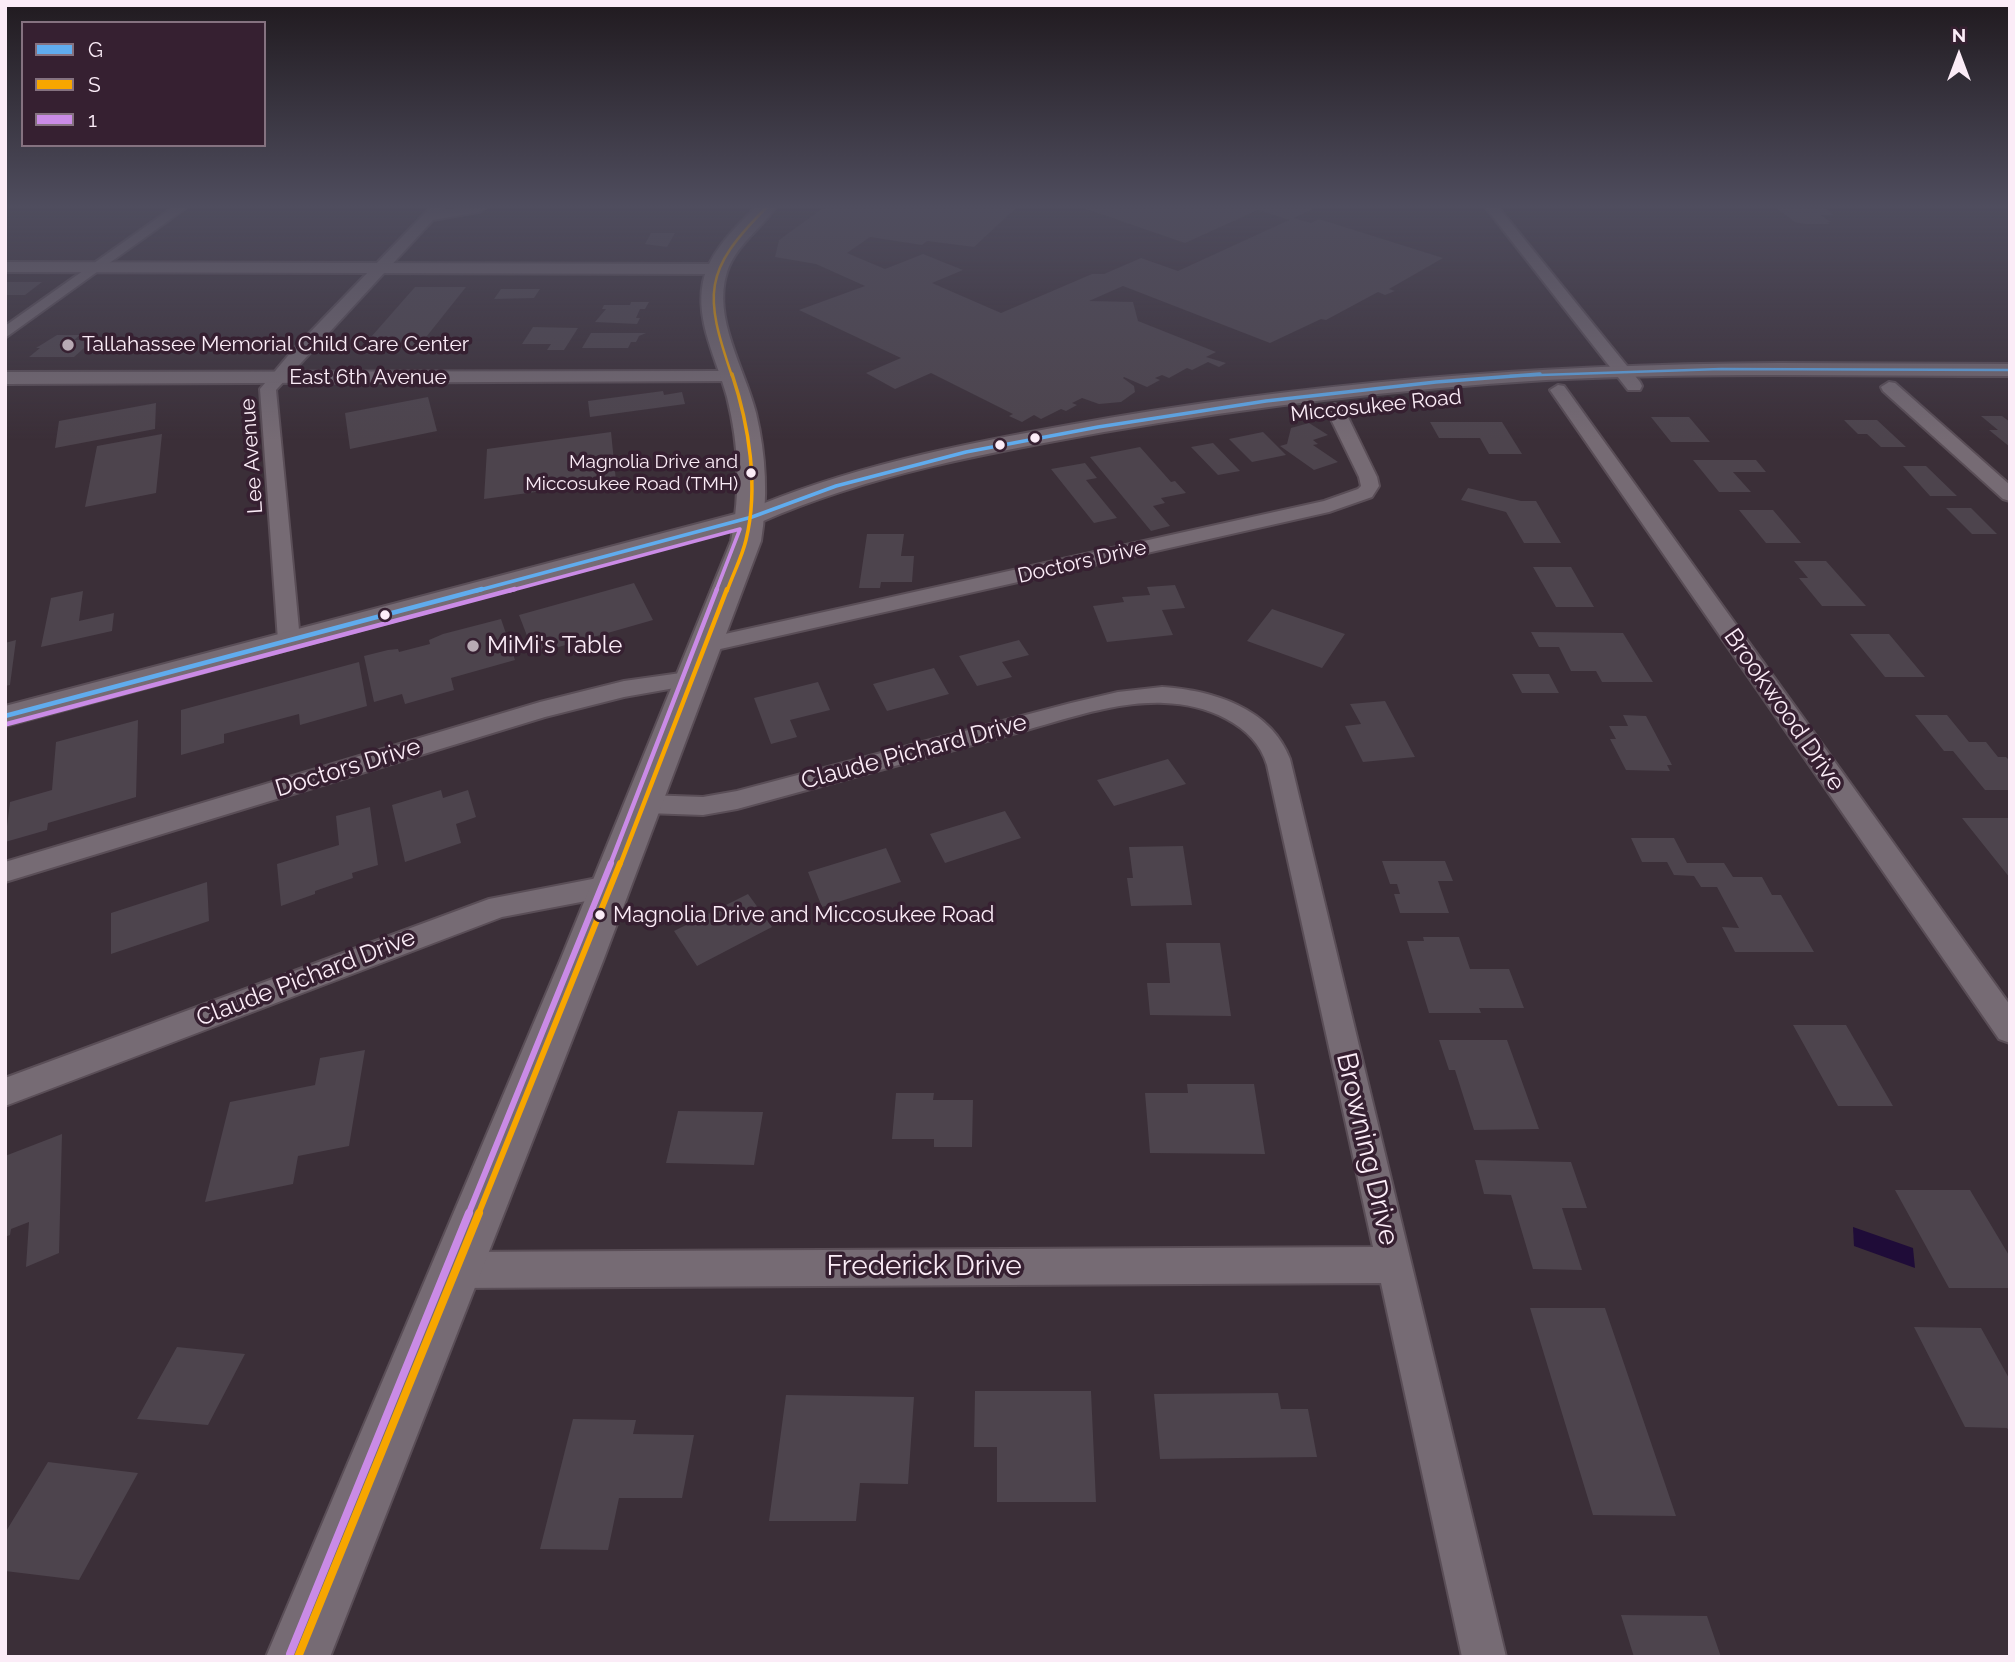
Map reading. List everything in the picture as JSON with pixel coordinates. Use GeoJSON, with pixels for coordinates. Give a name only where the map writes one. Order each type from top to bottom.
{"type":"FeatureCollection","features":[{"type":"Feature","properties":{"kind":"main road"},"geometry":{"type":"LineString","coordinates":[[298,1657],[454,1269],[646,804],[746,541],[752,517],[753,480],[750,450],[738,395],[713,311],[713,286]]}},
{"type":"Feature","properties":{"kind":"street"},"geometry":{"type":"LineString","coordinates":[[5,334],[72,286]]}},
{"type":"Feature","properties":{"kind":"street","name":"Lee Avenue"},"geometry":{"type":"LineString","coordinates":[[289,640],[268,389],[275,378],[362,286]]}},
{"type":"Feature","properties":{"kind":"street"},"geometry":{"type":"LineString","coordinates":[[1553,286],[1627,379]]}},
{"type":"Feature","properties":{"kind":"street","name":"Miccosukee Road"},"geometry":{"type":"LineString","coordinates":[[5,716],[752,517],[826,488],[1025,440],[1249,402],[1465,380],[2009,376]]}},
{"type":"Feature","properties":{"kind":"street","name":"Miccosukee Road"},"geometry":{"type":"LineString","coordinates":[[752,517],[816,510],[1015,462],[1157,434],[1335,409],[1558,390],[1627,379],[1888,387],[2009,376]]}},
{"type":"Feature","properties":{"kind":"street","name":"East 6th Avenue"},"geometry":{"type":"LineString","coordinates":[[5,378],[731,377]]}},
{"type":"Feature","properties":{"kind":"street"},"geometry":{"type":"LineString","coordinates":[[1335,409],[1338,402],[1350,397],[1446,387],[1465,380]]}},
{"type":"Feature","properties":{"kind":"street"},"geometry":{"type":"LineString","coordinates":[[1888,387],[2010,495]]}},
{"type":"Feature","properties":{"kind":"street","name":"Brookwood Drive"},"geometry":{"type":"LineString","coordinates":[[1558,390],[2010,1030]]}},
{"type":"Feature","properties":{"kind":"street","name":"Doctors Drive"},"geometry":{"type":"LineString","coordinates":[[5,872],[540,710],[624,689],[701,661],[1329,506],[1365,493],[1370,486],[1335,409]]}},
{"type":"Feature","properties":{"kind":"street","name":"Claude Pichard Drive"},"geometry":{"type":"LineString","coordinates":[[646,804],[703,806],[737,800],[1075,710],[1152,695],[1181,697]]}},
{"type":"Feature","properties":{"kind":"street","name":"Browning Drive"},"geometry":{"type":"LineString","coordinates":[[1181,697],[1222,708],[1243,718],[1264,735],[1275,751],[1484,1657]]}},
{"type":"Feature","properties":{"kind":"street","name":"Claude Pichard Drive"},"geometry":{"type":"LineString","coordinates":[[5,1092],[499,907],[613,886]]}},
{"type":"Feature","properties":{"kind":"street","name":"Frederick Drive"},"geometry":{"type":"LineString","coordinates":[[454,1269],[1394,1265]]}},
{"type":"Feature","properties":{"kind":"shaded area"},"geometry":{"type":"Polygon","coordinates":[[[1853,1227],[1913,1248],[1915,1268],[1854,1246],[1853,1227]]]}},
{"type":"Feature","properties":{"kind":"building"},"geometry":{"type":"Polygon","coordinates":[[[5,286],[37,286],[25,295],[5,295],[5,286]]]}},
{"type":"Feature","properties":{"kind":"building"},"geometry":{"type":"Polygon","coordinates":[[[865,286],[938,286],[1001,313],[1065,286],[1395,286],[1389,289],[1395,291],[1385,295],[1378,292],[1326,320],[1321,319],[1270,343],[1123,286],[1089,301],[1133,302],[1138,321],[1216,352],[1206,357],[1226,363],[1219,367],[1208,362],[1192,370],[1187,368],[1169,378],[1162,375],[1155,378],[1160,380],[1147,387],[1124,377],[1134,386],[1135,392],[1121,402],[1099,404],[1082,398],[1072,403],[1077,405],[1066,411],[1061,409],[1041,419],[1034,415],[1022,422],[1009,416],[1013,414],[931,373],[895,389],[866,373],[901,358],[799,310],[865,286]]]}},
{"type":"Feature","properties":{"kind":"building"},"geometry":{"type":"Polygon","coordinates":[[[415,287],[466,287],[419,346],[364,345],[415,287]]]}},
{"type":"Feature","properties":{"kind":"building"},"geometry":{"type":"Polygon","coordinates":[[[501,289],[540,289],[534,298],[494,299],[501,289]]]}},
{"type":"Feature","properties":{"kind":"building"},"geometry":{"type":"Polygon","coordinates":[[[631,302],[649,302],[645,309],[640,309],[636,318],[640,318],[637,324],[595,322],[606,309],[602,309],[604,305],[630,305],[631,302]]]}},
{"type":"Feature","properties":{"kind":"building"},"geometry":{"type":"Polygon","coordinates":[[[533,327],[578,328],[564,350],[547,350],[551,344],[522,344],[533,327]]]}},
{"type":"Feature","properties":{"kind":"building"},"geometry":{"type":"Polygon","coordinates":[[[591,333],[646,333],[639,336],[636,342],[631,342],[628,348],[582,348],[591,333]]]}},
{"type":"Feature","properties":{"kind":"building"},"geometry":{"type":"Polygon","coordinates":[[[57,335],[80,335],[74,340],[93,340],[74,357],[29,357],[40,348],[36,348],[57,335]]]}},
{"type":"Feature","properties":{"kind":"building"},"geometry":{"type":"Polygon","coordinates":[[[663,391],[664,395],[682,392],[685,404],[590,417],[588,401],[663,391]]]}},
{"type":"Feature","properties":{"kind":"building"},"geometry":{"type":"Polygon","coordinates":[[[428,397],[437,431],[350,449],[345,413],[428,397]]]}},
{"type":"Feature","properties":{"kind":"building"},"geometry":{"type":"Polygon","coordinates":[[[156,403],[155,429],[55,448],[59,421],[156,403]]]}},
{"type":"Feature","properties":{"kind":"building"},"geometry":{"type":"Polygon","coordinates":[[[1981,416],[2002,416],[2010,422],[2010,447],[1989,430],[1998,430],[1981,416]]]}},
{"type":"Feature","properties":{"kind":"building"},"geometry":{"type":"Polygon","coordinates":[[[1651,417],[1689,417],[1710,442],[1671,442],[1651,417]]]}},
{"type":"Feature","properties":{"kind":"building"},"geometry":{"type":"Polygon","coordinates":[[[1844,420],[1877,420],[1906,447],[1881,447],[1867,434],[1858,434],[1844,420]]]}},
{"type":"Feature","properties":{"kind":"building"},"geometry":{"type":"Polygon","coordinates":[[[1430,422],[1502,422],[1522,454],[1489,454],[1480,438],[1439,438],[1430,422]]]}},
{"type":"Feature","properties":{"kind":"building"},"geometry":{"type":"Polygon","coordinates":[[[1309,423],[1328,435],[1313,440],[1318,444],[1313,445],[1338,462],[1314,470],[1280,446],[1287,444],[1291,428],[1309,423]]]}},
{"type":"Feature","properties":{"kind":"building"},"geometry":{"type":"Polygon","coordinates":[[[611,432],[616,481],[484,499],[487,449],[611,432]]]}},
{"type":"Feature","properties":{"kind":"building"},"geometry":{"type":"Polygon","coordinates":[[[1263,432],[1286,455],[1252,462],[1229,439],[1263,432]]]}},
{"type":"Feature","properties":{"kind":"building"},"geometry":{"type":"Polygon","coordinates":[[[162,434],[156,493],[85,507],[97,446],[162,434]]]}},
{"type":"Feature","properties":{"kind":"building"},"geometry":{"type":"Polygon","coordinates":[[[1213,443],[1240,471],[1218,475],[1191,447],[1213,443]]]}},
{"type":"Feature","properties":{"kind":"building"},"geometry":{"type":"Polygon","coordinates":[[[1140,447],[1171,482],[1175,481],[1186,493],[1161,498],[1165,503],[1153,506],[1170,526],[1151,531],[1090,457],[1140,447]]]}},
{"type":"Feature","properties":{"kind":"building"},"geometry":{"type":"Polygon","coordinates":[[[1693,460],[1756,460],[1766,472],[1733,472],[1751,492],[1719,492],[1693,460]]]}},
{"type":"Feature","properties":{"kind":"building"},"geometry":{"type":"Polygon","coordinates":[[[1085,463],[1097,478],[1086,480],[1117,518],[1094,523],[1051,469],[1085,463]]]}},
{"type":"Feature","properties":{"kind":"building"},"geometry":{"type":"Polygon","coordinates":[[[1903,466],[1926,466],[1957,496],[1930,496],[1903,466]]]}},
{"type":"Feature","properties":{"kind":"building"},"geometry":{"type":"Polygon","coordinates":[[[1468,488],[1521,501],[1536,501],[1561,543],[1524,543],[1506,512],[1461,500],[1468,488]]]}},
{"type":"Feature","properties":{"kind":"building"},"geometry":{"type":"Polygon","coordinates":[[[1946,508],[1971,508],[1997,534],[1972,534],[1946,508]]]}},
{"type":"Feature","properties":{"kind":"building"},"geometry":{"type":"Polygon","coordinates":[[[1739,510],[1773,510],[1801,543],[1766,543],[1739,510]]]}},
{"type":"Feature","properties":{"kind":"building"},"geometry":{"type":"Polygon","coordinates":[[[867,534],[904,534],[901,556],[914,556],[912,582],[881,582],[880,588],[859,588],[867,534]]]}},
{"type":"Feature","properties":{"kind":"building"},"geometry":{"type":"Polygon","coordinates":[[[1794,561],[1826,561],[1866,606],[1822,606],[1799,578],[1808,578],[1794,561]]]}},
{"type":"Feature","properties":{"kind":"building"},"geometry":{"type":"Polygon","coordinates":[[[1533,567],[1571,567],[1594,607],[1556,607],[1533,567]]]}},
{"type":"Feature","properties":{"kind":"building"},"geometry":{"type":"Polygon","coordinates":[[[634,583],[653,620],[534,654],[519,615],[634,583]]]}},
{"type":"Feature","properties":{"kind":"building"},"geometry":{"type":"Polygon","coordinates":[[[1175,585],[1185,608],[1162,610],[1173,635],[1107,642],[1093,606],[1124,602],[1122,597],[1150,595],[1147,587],[1175,585]]]}},
{"type":"Feature","properties":{"kind":"building"},"geometry":{"type":"Polygon","coordinates":[[[83,591],[79,621],[114,613],[112,631],[41,647],[51,598],[83,591]]]}},
{"type":"Feature","properties":{"kind":"building"},"geometry":{"type":"Polygon","coordinates":[[[1272,609],[1345,634],[1322,668],[1247,641],[1272,609]]]}},
{"type":"Feature","properties":{"kind":"building"},"geometry":{"type":"Polygon","coordinates":[[[501,619],[515,660],[451,678],[454,690],[405,704],[402,694],[374,702],[364,656],[388,650],[398,649],[399,652],[430,644],[429,640],[443,634],[501,619]]]}},
{"type":"Feature","properties":{"kind":"building"},"geometry":{"type":"Polygon","coordinates":[[[1531,632],[1623,633],[1653,682],[1602,682],[1596,671],[1571,671],[1559,647],[1539,647],[1531,632]]]}},
{"type":"Feature","properties":{"kind":"building"},"geometry":{"type":"Polygon","coordinates":[[[1850,634],[1889,634],[1925,677],[1885,677],[1850,634]]]}},
{"type":"Feature","properties":{"kind":"building"},"geometry":{"type":"Polygon","coordinates":[[[16,640],[10,685],[5,686],[5,643],[16,640]]]}},
{"type":"Feature","properties":{"kind":"building"},"geometry":{"type":"Polygon","coordinates":[[[1019,640],[1029,655],[1002,662],[1012,677],[977,686],[959,656],[1019,640]]]}},
{"type":"Feature","properties":{"kind":"building"},"geometry":{"type":"Polygon","coordinates":[[[359,662],[367,706],[300,725],[299,714],[224,734],[224,743],[181,755],[181,710],[359,662]]]}},
{"type":"Feature","properties":{"kind":"building"},"geometry":{"type":"Polygon","coordinates":[[[934,668],[949,694],[887,711],[873,684],[934,668]]]}},
{"type":"Feature","properties":{"kind":"building"},"geometry":{"type":"Polygon","coordinates":[[[1512,674],[1549,674],[1559,693],[1522,693],[1512,674]]]}},
{"type":"Feature","properties":{"kind":"building"},"geometry":{"type":"Polygon","coordinates":[[[818,682],[830,710],[790,720],[797,737],[771,744],[754,698],[818,682]]]}},
{"type":"Feature","properties":{"kind":"building"},"geometry":{"type":"Polygon","coordinates":[[[1385,701],[1415,757],[1363,762],[1345,726],[1361,724],[1350,704],[1385,701]]]}},
{"type":"Feature","properties":{"kind":"building"},"geometry":{"type":"Polygon","coordinates":[[[1623,715],[1646,716],[1672,765],[1667,765],[1670,771],[1626,770],[1610,739],[1616,739],[1609,726],[1628,726],[1623,715]]]}},
{"type":"Feature","properties":{"kind":"building"},"geometry":{"type":"Polygon","coordinates":[[[1915,715],[1947,715],[1969,742],[1986,742],[1998,757],[2006,757],[2010,761],[2010,790],[1985,790],[1953,751],[1944,751],[1915,715]]]}},
{"type":"Feature","properties":{"kind":"building"},"geometry":{"type":"Polygon","coordinates":[[[138,720],[136,797],[48,823],[47,830],[5,842],[10,802],[52,790],[56,742],[138,720]]]}},
{"type":"Feature","properties":{"kind":"building"},"geometry":{"type":"Polygon","coordinates":[[[1168,759],[1186,784],[1114,806],[1097,780],[1168,759]]]}},
{"type":"Feature","properties":{"kind":"building"},"geometry":{"type":"Polygon","coordinates":[[[441,790],[443,798],[468,790],[476,817],[456,824],[461,843],[405,862],[392,805],[441,790]]]}},
{"type":"Feature","properties":{"kind":"building"},"geometry":{"type":"Polygon","coordinates":[[[370,807],[378,865],[352,873],[353,878],[281,906],[277,864],[339,845],[336,816],[370,807]]]}},
{"type":"Feature","properties":{"kind":"building"},"geometry":{"type":"Polygon","coordinates":[[[1005,811],[1021,838],[945,863],[930,834],[1005,811]]]}},
{"type":"Feature","properties":{"kind":"building"},"geometry":{"type":"Polygon","coordinates":[[[1962,818],[2010,818],[2010,878],[1962,818]]]}},
{"type":"Feature","properties":{"kind":"building"},"geometry":{"type":"Polygon","coordinates":[[[1631,838],[1674,838],[1687,863],[1724,863],[1733,877],[1762,877],[1772,895],[1781,895],[1814,952],[1735,952],[1722,927],[1739,928],[1717,887],[1701,887],[1694,876],[1674,875],[1667,862],[1642,862],[1631,838]]]}},
{"type":"Feature","properties":{"kind":"building"},"geometry":{"type":"Polygon","coordinates":[[[1183,846],[1192,905],[1131,906],[1127,878],[1133,878],[1129,847],[1183,846]]]}},
{"type":"Feature","properties":{"kind":"building"},"geometry":{"type":"Polygon","coordinates":[[[886,848],[901,882],[822,907],[808,872],[886,848]]]}},
{"type":"Feature","properties":{"kind":"building"},"geometry":{"type":"Polygon","coordinates":[[[1382,861],[1445,861],[1453,881],[1438,881],[1449,913],[1400,913],[1394,894],[1400,894],[1397,884],[1390,884],[1382,861]]]}},
{"type":"Feature","properties":{"kind":"building"},"geometry":{"type":"Polygon","coordinates":[[[207,882],[209,921],[111,954],[111,913],[207,882]]]}},
{"type":"Feature","properties":{"kind":"building"},"geometry":{"type":"Polygon","coordinates":[[[748,894],[772,927],[697,966],[674,931],[748,894]]]}},
{"type":"Feature","properties":{"kind":"building"},"geometry":{"type":"Polygon","coordinates":[[[1423,937],[1459,937],[1470,969],[1509,969],[1524,1008],[1479,1008],[1481,1013],[1429,1013],[1407,941],[1424,941],[1423,937]]]}},
{"type":"Feature","properties":{"kind":"building"},"geometry":{"type":"Polygon","coordinates":[[[1166,943],[1220,943],[1231,1016],[1150,1015],[1147,983],[1170,983],[1166,943]]]}},
{"type":"Feature","properties":{"kind":"building"},"geometry":{"type":"Polygon","coordinates":[[[1793,1025],[1846,1025],[1893,1106],[1838,1106],[1793,1025]]]}},
{"type":"Feature","properties":{"kind":"building"},"geometry":{"type":"Polygon","coordinates":[[[1439,1040],[1507,1040],[1539,1129],[1474,1130],[1455,1070],[1449,1070],[1439,1040]]]}},
{"type":"Feature","properties":{"kind":"building"},"geometry":{"type":"Polygon","coordinates":[[[365,1050],[349,1146],[298,1156],[293,1184],[205,1202],[230,1102],[315,1085],[320,1058],[365,1050]]]}},
{"type":"Feature","properties":{"kind":"building"},"geometry":{"type":"Polygon","coordinates":[[[1187,1084],[1254,1084],[1265,1154],[1150,1153],[1145,1093],[1188,1093],[1187,1084]]]}},
{"type":"Feature","properties":{"kind":"building"},"geometry":{"type":"Polygon","coordinates":[[[896,1093],[934,1093],[933,1100],[973,1100],[972,1147],[934,1147],[934,1139],[892,1139],[896,1093]]]}},
{"type":"Feature","properties":{"kind":"building"},"geometry":{"type":"Polygon","coordinates":[[[678,1111],[763,1112],[754,1165],[666,1163],[678,1111]]]}},
{"type":"Feature","properties":{"kind":"building"},"geometry":{"type":"Polygon","coordinates":[[[62,1134],[59,1253],[26,1267],[29,1222],[11,1229],[10,1235],[5,1237],[5,1156],[62,1134]]]}},
{"type":"Feature","properties":{"kind":"building"},"geometry":{"type":"Polygon","coordinates":[[[1475,1160],[1571,1162],[1587,1208],[1562,1208],[1582,1270],[1533,1269],[1511,1195],[1484,1194],[1475,1160]]]}},
{"type":"Feature","properties":{"kind":"building"},"geometry":{"type":"Polygon","coordinates":[[[1895,1190],[1970,1190],[2010,1257],[2010,1288],[1949,1288],[1895,1190]]]}},
{"type":"Feature","properties":{"kind":"building"},"geometry":{"type":"Polygon","coordinates":[[[1530,1308],[1605,1308],[1676,1516],[1593,1515],[1530,1308]]]}},
{"type":"Feature","properties":{"kind":"building"},"geometry":{"type":"Polygon","coordinates":[[[1914,1327],[1981,1328],[2010,1380],[2010,1432],[2007,1428],[1965,1427],[1914,1327]]]}},
{"type":"Feature","properties":{"kind":"building"},"geometry":{"type":"Polygon","coordinates":[[[177,1347],[245,1354],[208,1425],[137,1419],[177,1347]]]}},
{"type":"Feature","properties":{"kind":"building"},"geometry":{"type":"Polygon","coordinates":[[[975,1391],[1091,1391],[1096,1502],[997,1502],[997,1447],[974,1447],[975,1391]]]}},
{"type":"Feature","properties":{"kind":"building"},"geometry":{"type":"Polygon","coordinates":[[[1278,1393],[1281,1409],[1308,1409],[1317,1457],[1160,1459],[1154,1394],[1278,1393]]]}},
{"type":"Feature","properties":{"kind":"building"},"geometry":{"type":"Polygon","coordinates":[[[786,1395],[914,1397],[908,1484],[860,1483],[856,1521],[769,1521],[786,1395]]]}},
{"type":"Feature","properties":{"kind":"building"},"geometry":{"type":"Polygon","coordinates":[[[573,1419],[636,1420],[633,1434],[694,1435],[682,1498],[619,1498],[608,1550],[540,1549],[573,1419]]]}},
{"type":"Feature","properties":{"kind":"building"},"geometry":{"type":"Polygon","coordinates":[[[48,1462],[138,1473],[79,1580],[5,1571],[5,1533],[48,1462]]]}},
{"type":"Feature","properties":{"kind":"building"},"geometry":{"type":"Polygon","coordinates":[[[1621,1615],[1707,1616],[1721,1657],[1634,1657],[1621,1615]]]}},
{"type":"Feature","properties":{"kind":"transit line","name":"S"},"geometry":{"type":"LineString","coordinates":[[298,1657],[582,961],[746,541],[751,505],[747,433],[739,397],[716,326],[714,286]]}},
{"type":"Feature","properties":{"kind":"transit line","name":"G"},"geometry":{"type":"LineString","coordinates":[[5,716],[752,517],[794,500],[879,473],[966,452],[1098,427],[1323,393],[1492,377],[1664,370],[2010,370]]}},
{"type":"Feature","properties":{"kind":"transit line","name":"1"},"geometry":{"type":"LineString","coordinates":[[7,724],[740,529],[629,818],[290,1654]]}},
{"type":"Feature","properties":{"kind":"place","name":"Tallahassee Memorial Child Care Center"},"geometry":{"type":"Point","coordinates":[68,345]}},
{"type":"Feature","properties":{"kind":"place","name":"Magnolia Drive and Miccosukee Road (TMH)"},"geometry":{"type":"Point","coordinates":[751,473]}},
{"type":"Feature","properties":{"kind":"place","name":"MiMi's Table"},"geometry":{"type":"Point","coordinates":[473,646]}},
{"type":"Feature","properties":{"kind":"place","name":"Magnolia Drive and Miccosukee Road"},"geometry":{"type":"Point","coordinates":[600,915]}}]}
